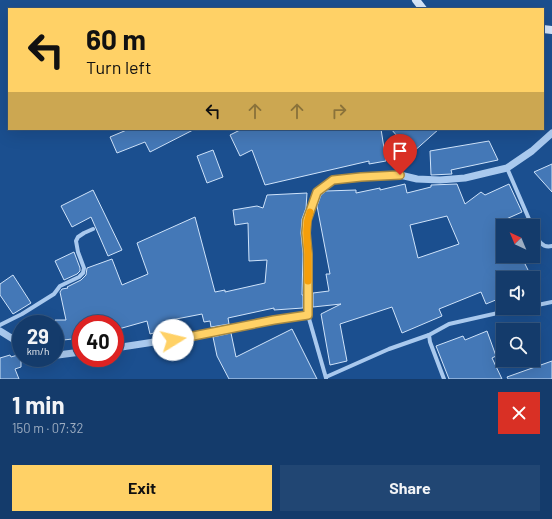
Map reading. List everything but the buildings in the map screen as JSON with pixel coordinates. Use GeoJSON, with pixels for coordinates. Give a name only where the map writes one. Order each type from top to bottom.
{"type":"FeatureCollection","features":[{"type":"Feature","properties":{"kind":"main road"},"geometry":{"type":"LineString","coordinates":[[416,0],[422,8]]}},
{"type":"Feature","properties":{"kind":"street"},"geometry":{"type":"LineString","coordinates":[[496,313],[449,324],[429,335],[389,349],[326,378],[308,315],[307,220],[317,192],[333,180],[400,175],[417,179],[440,180],[465,178],[507,168],[532,151],[552,133]]}},
{"type":"Feature","properties":{"kind":"street"},"geometry":{"type":"LineString","coordinates":[[507,168],[529,219]]}},
{"type":"Feature","properties":{"kind":"street"},"geometry":{"type":"LineString","coordinates":[[0,325],[22,314],[54,294],[60,286],[79,277],[83,273],[84,268],[78,252],[76,241],[78,237],[93,229]]}},
{"type":"Feature","properties":{"kind":"street"},"geometry":{"type":"LineString","coordinates":[[540,243],[543,246],[552,246]]}},
{"type":"Feature","properties":{"kind":"street"},"geometry":{"type":"LineString","coordinates":[[540,305],[552,302]]}},
{"type":"Feature","properties":{"kind":"street"},"geometry":{"type":"LineString","coordinates":[[124,347],[308,315]]}},
{"type":"Feature","properties":{"kind":"street"},"geometry":{"type":"LineString","coordinates":[[0,331],[12,338]]}},
{"type":"Feature","properties":{"kind":"street"},"geometry":{"type":"LineString","coordinates":[[429,335],[430,342],[444,379]]}},
{"type":"Feature","properties":{"kind":"slow traffic"},"geometry":{"type":"LineString","coordinates":[[308,281],[306,233],[307,220],[310,212]]}},
{"type":"Feature","properties":{"kind":"route"},"geometry":{"type":"LineString","coordinates":[[173,340],[274,320],[308,315],[308,254],[306,233],[307,220],[317,192],[333,180],[400,175]]}}]}
